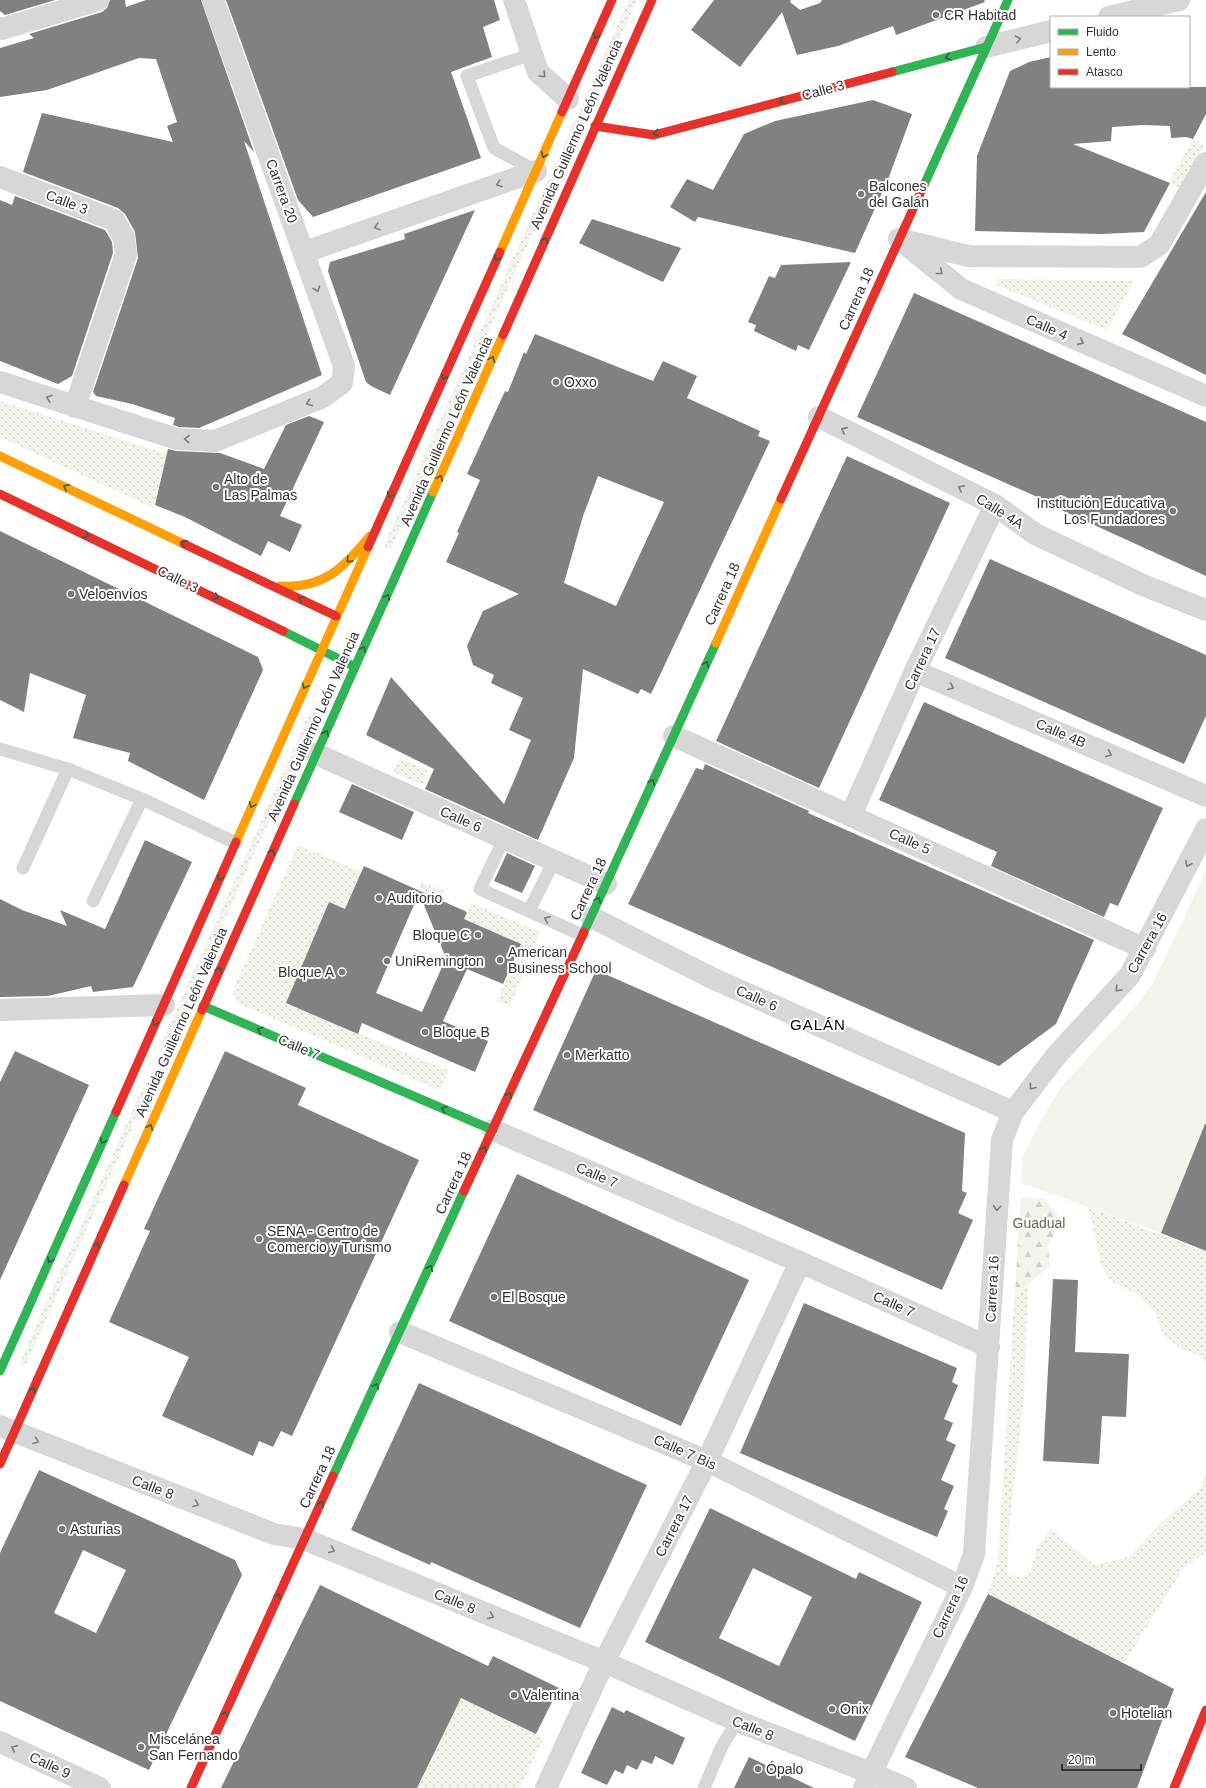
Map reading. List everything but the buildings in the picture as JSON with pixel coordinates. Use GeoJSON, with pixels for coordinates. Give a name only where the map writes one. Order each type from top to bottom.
{"type":"FeatureCollection","features":[{"type":"Feature","properties":{"kind":"main road","name":"Avenida Guillermo León Valencia"},"geometry":{"type":"LineString","coordinates":[[0,1371],[374,530],[612,0]]}},
{"type":"Feature","properties":{"kind":"main road","name":"Avenida Guillermo León Valencia"},"geometry":{"type":"LineString","coordinates":[[0,1464],[7,1429],[203,1006],[652,0]]}},
{"type":"Feature","properties":{"kind":"main road","name":"Carrera 18"},"geometry":{"type":"LineString","coordinates":[[192,1788],[304,1539],[674,736],[1008,0]]}},
{"type":"Feature","properties":{"kind":"main road","name":"Calle 3"},"geometry":{"type":"LineString","coordinates":[[595,126],[654,135],[986,47]]}},
{"type":"Feature","properties":{"kind":"main road"},"geometry":{"type":"LineString","coordinates":[[0,456],[336,616]]}},
{"type":"Feature","properties":{"kind":"main road","name":"Calle 3"},"geometry":{"type":"LineString","coordinates":[[0,494],[355,666]]}},
{"type":"Feature","properties":{"kind":"main road"},"geometry":{"type":"LineString","coordinates":[[268,584],[292,588],[310,586],[323,581],[353,557],[374,530]]}},
{"type":"Feature","properties":{"kind":"main road","name":"Calle 7"},"geometry":{"type":"LineString","coordinates":[[203,1006],[493,1130]]}},
{"type":"Feature","properties":{"kind":"main road"},"geometry":{"type":"LineString","coordinates":[[1174,1788],[1206,1710]]}},
{"type":"Feature","properties":{"kind":"street"},"geometry":{"type":"LineString","coordinates":[[0,28],[2,29],[98,0]]}},
{"type":"Feature","properties":{"kind":"street","name":"Carrera 20"},"geometry":{"type":"LineString","coordinates":[[75,407],[177,439],[215,441],[323,397],[342,383],[344,366],[305,252],[213,0]]}},
{"type":"Feature","properties":{"kind":"street"},"geometry":{"type":"LineString","coordinates":[[514,0],[538,72],[568,99]]}},
{"type":"Feature","properties":{"kind":"street"},"geometry":{"type":"LineString","coordinates":[[1113,16],[1179,0]]}},
{"type":"Feature","properties":{"kind":"street","name":"Calle 3"},"geometry":{"type":"LineString","coordinates":[[986,47],[1050,31]]}},
{"type":"Feature","properties":{"kind":"street"},"geometry":{"type":"LineString","coordinates":[[899,239],[968,256],[1140,257],[1159,245],[1206,162]]}},
{"type":"Feature","properties":{"kind":"street"},"geometry":{"type":"LineString","coordinates":[[305,252],[536,171]]}},
{"type":"Feature","properties":{"kind":"street","name":"Calle 3"},"geometry":{"type":"LineString","coordinates":[[0,177],[114,220],[124,238],[126,254],[75,407]]}},
{"type":"Feature","properties":{"kind":"street","name":"Calle 4"},"geometry":{"type":"LineString","coordinates":[[899,239],[961,289],[1206,396]]}},
{"type":"Feature","properties":{"kind":"street"},"geometry":{"type":"LineString","coordinates":[[977,296],[966,284],[963,274],[969,266],[1000,256]]}},
{"type":"Feature","properties":{"kind":"street"},"geometry":{"type":"LineString","coordinates":[[0,382],[75,407]]}},
{"type":"Feature","properties":{"kind":"street","name":"Calle 4A"},"geometry":{"type":"LineString","coordinates":[[819,417],[996,505],[1035,534],[1143,586],[1206,610]]}},
{"type":"Feature","properties":{"kind":"street","name":"Carrera 17"},"geometry":{"type":"LineString","coordinates":[[851,815],[915,671],[996,505]]}},
{"type":"Feature","properties":{"kind":"street","name":"Calle 4B"},"geometry":{"type":"LineString","coordinates":[[915,671],[1206,796]]}},
{"type":"Feature","properties":{"kind":"street","name":"Calle 5"},"geometry":{"type":"LineString","coordinates":[[674,736],[1145,948]]}},
{"type":"Feature","properties":{"kind":"street","name":"Calle 6"},"geometry":{"type":"LineString","coordinates":[[316,754],[606,884]]}},
{"type":"Feature","properties":{"kind":"street","name":"Carrera 16"},"geometry":{"type":"LineString","coordinates":[[867,1780],[962,1587],[974,1554],[1002,1140],[1013,1112],[1056,1056],[1130,975],[1206,829]]}},
{"type":"Feature","properties":{"kind":"street","name":"Calle 6"},"geometry":{"type":"LineString","coordinates":[[587,926],[714,979],[1013,1112]]}},
{"type":"Feature","properties":{"kind":"street"},"geometry":{"type":"LineString","coordinates":[[0,1010],[164,1005]]}},
{"type":"Feature","properties":{"kind":"street","name":"Calle 7"},"geometry":{"type":"LineString","coordinates":[[493,1130],[800,1262],[989,1347]]}},
{"type":"Feature","properties":{"kind":"street","name":"Carrera 17"},"geometry":{"type":"LineString","coordinates":[[546,1788],[604,1662],[707,1461],[800,1262]]}},
{"type":"Feature","properties":{"kind":"street","name":"Calle 7 Bis"},"geometry":{"type":"LineString","coordinates":[[400,1332],[707,1461],[962,1587]]}},
{"type":"Feature","properties":{"kind":"street","name":"Calle 8"},"geometry":{"type":"LineString","coordinates":[[7,1429],[274,1534],[304,1539],[604,1662],[867,1780],[906,1788]]}},
{"type":"Feature","properties":{"kind":"street","name":"Calle 9"},"geometry":{"type":"LineString","coordinates":[[0,1742],[100,1788]]}},
{"type":"Feature","properties":{"kind":"lane"},"geometry":{"type":"LineString","coordinates":[[532,54],[468,76],[494,148],[536,171]]}},
{"type":"Feature","properties":{"kind":"lane"},"geometry":{"type":"LineString","coordinates":[[0,749],[68,769],[142,799],[236,843]]}},
{"type":"Feature","properties":{"kind":"lane"},"geometry":{"type":"LineString","coordinates":[[23,868],[68,769]]}},
{"type":"Feature","properties":{"kind":"lane"},"geometry":{"type":"LineString","coordinates":[[93,901],[142,799]]}},
{"type":"Feature","properties":{"kind":"lane"},"geometry":{"type":"LineString","coordinates":[[504,839],[480,888],[529,911],[587,926]]}},
{"type":"Feature","properties":{"kind":"lane"},"geometry":{"type":"LineString","coordinates":[[529,911],[554,861]]}},
{"type":"Feature","properties":{"kind":"lane"},"geometry":{"type":"LineString","coordinates":[[704,1788],[721,1748],[737,1722]]}},
{"type":"Feature","properties":{"kind":"green space"},"geometry":{"type":"Polygon","coordinates":[[[629,0],[637,0],[391,549],[384,546],[629,0]]]}},
{"type":"Feature","properties":{"kind":"green space"},"geometry":{"type":"Polygon","coordinates":[[[1193,139],[1204,146],[1183,189],[1169,183],[1193,139]]]}},
{"type":"Feature","properties":{"kind":"green space"},"geometry":{"type":"Polygon","coordinates":[[[996,279],[1134,281],[1107,330],[996,285],[996,279]]]}},
{"type":"Feature","properties":{"kind":"green space"},"geometry":{"type":"Polygon","coordinates":[[[0,401],[167,454],[153,508],[0,437],[0,401]]]}},
{"type":"Feature","properties":{"kind":"green space"},"geometry":{"type":"Polygon","coordinates":[[[311,710],[317,713],[169,1045],[162,1042],[311,710]]]}},
{"type":"Feature","properties":{"kind":"green space"},"geometry":{"type":"Polygon","coordinates":[[[400,758],[429,771],[423,785],[393,772],[400,758]]]}},
{"type":"Feature","properties":{"kind":"green space"},"geometry":{"type":"Polygon","coordinates":[[[298,845],[361,872],[345,909],[329,902],[286,1003],[449,1071],[439,1090],[237,1003],[233,990],[298,845]]]}},
{"type":"Feature","properties":{"kind":"green space"},"geometry":{"type":"Polygon","coordinates":[[[1206,871],[1206,1122],[1161,1233],[1021,1183],[1022,1158],[1039,1124],[1061,1087],[1139,1002],[1153,983],[1206,871]]]}},
{"type":"Feature","properties":{"kind":"green space"},"geometry":{"type":"Polygon","coordinates":[[[419,881],[445,891],[432,923],[419,881]]]}},
{"type":"Feature","properties":{"kind":"green space"},"geometry":{"type":"Polygon","coordinates":[[[471,903],[540,932],[510,1006],[497,1001],[521,944],[464,919],[471,903]]]}},
{"type":"Feature","properties":{"kind":"green space"},"geometry":{"type":"Polygon","coordinates":[[[143,1087],[149,1090],[25,1367],[19,1364],[143,1087]]]}},
{"type":"Feature","properties":{"kind":"green space","name":"Guadual"},"geometry":{"type":"Polygon","coordinates":[[[1021,1197],[1045,1199],[1062,1221],[1048,1245],[1050,1266],[1020,1291],[1015,1291],[1021,1197]]]}},
{"type":"Feature","properties":{"kind":"green space"},"geometry":{"type":"Polygon","coordinates":[[[1088,1207],[1206,1252],[1206,1363],[1200,1356],[1181,1349],[1163,1335],[1156,1314],[1137,1294],[1111,1281],[1102,1267],[1088,1207]]]}},
{"type":"Feature","properties":{"kind":"green space"},"geometry":{"type":"Polygon","coordinates":[[[1028,1285],[1024,1396],[1009,1528],[1007,1574],[1021,1578],[1030,1573],[1038,1546],[1051,1529],[1094,1565],[1129,1557],[1163,1521],[1200,1488],[1206,1474],[1206,1552],[1183,1569],[1124,1663],[988,1594],[998,1560],[1015,1291],[1020,1291],[1028,1285]]]}},
{"type":"Feature","properties":{"kind":"green space"},"geometry":{"type":"Polygon","coordinates":[[[461,1698],[544,1738],[520,1788],[417,1788],[461,1698]]]}},
{"type":"Feature","properties":{"kind":"traffic: fast"},"geometry":{"type":"LineString","coordinates":[[924,185],[1008,0]]}},
{"type":"Feature","properties":{"kind":"traffic: fast"},"geometry":{"type":"LineString","coordinates":[[892,72],[986,47]]}},
{"type":"Feature","properties":{"kind":"traffic: fast"},"geometry":{"type":"LineString","coordinates":[[294,804],[433,492]]}},
{"type":"Feature","properties":{"kind":"traffic: fast"},"geometry":{"type":"LineString","coordinates":[[283,631],[355,667]]}},
{"type":"Feature","properties":{"kind":"traffic: fast"},"geometry":{"type":"LineString","coordinates":[[584,932],[716,643]]}},
{"type":"Feature","properties":{"kind":"traffic: fast"},"geometry":{"type":"LineString","coordinates":[[203,1006],[493,1130]]}},
{"type":"Feature","properties":{"kind":"traffic: fast"},"geometry":{"type":"LineString","coordinates":[[0,1371],[116,1112]]}},
{"type":"Feature","properties":{"kind":"traffic: fast"},"geometry":{"type":"LineString","coordinates":[[333,1476],[464,1191]]}},
{"type":"Feature","properties":{"kind":"traffic: slow"},"geometry":{"type":"LineString","coordinates":[[500,252],[562,112]]}},
{"type":"Feature","properties":{"kind":"traffic: slow"},"geometry":{"type":"LineString","coordinates":[[433,492],[503,335]]}},
{"type":"Feature","properties":{"kind":"traffic: slow"},"geometry":{"type":"LineString","coordinates":[[0,456],[184,544]]}},
{"type":"Feature","properties":{"kind":"traffic: slow"},"geometry":{"type":"LineString","coordinates":[[716,643],[781,499]]}},
{"type":"Feature","properties":{"kind":"traffic: slow"},"geometry":{"type":"LineString","coordinates":[[280,586],[309,584],[321,580],[341,567],[370,536]]}},
{"type":"Feature","properties":{"kind":"traffic: slow"},"geometry":{"type":"LineString","coordinates":[[236,842],[368,547]]}},
{"type":"Feature","properties":{"kind":"traffic: slow"},"geometry":{"type":"LineString","coordinates":[[124,1185],[202,1010]]}},
{"type":"Feature","properties":{"kind":"traffic: jam"},"geometry":{"type":"LineString","coordinates":[[562,112],[612,0]]}},
{"type":"Feature","properties":{"kind":"traffic: jam"},"geometry":{"type":"LineString","coordinates":[[503,335],[652,0]]}},
{"type":"Feature","properties":{"kind":"traffic: jam"},"geometry":{"type":"LineString","coordinates":[[595,126],[654,135],[892,72]]}},
{"type":"Feature","properties":{"kind":"traffic: jam"},"geometry":{"type":"LineString","coordinates":[[781,499],[924,185]]}},
{"type":"Feature","properties":{"kind":"traffic: jam"},"geometry":{"type":"LineString","coordinates":[[368,547],[500,252]]}},
{"type":"Feature","properties":{"kind":"traffic: jam"},"geometry":{"type":"LineString","coordinates":[[0,494],[283,631]]}},
{"type":"Feature","properties":{"kind":"traffic: jam"},"geometry":{"type":"LineString","coordinates":[[184,544],[336,616]]}},
{"type":"Feature","properties":{"kind":"traffic: jam"},"geometry":{"type":"LineString","coordinates":[[202,1010],[294,804]]}},
{"type":"Feature","properties":{"kind":"traffic: jam"},"geometry":{"type":"LineString","coordinates":[[116,1112],[236,842]]}},
{"type":"Feature","properties":{"kind":"traffic: jam"},"geometry":{"type":"LineString","coordinates":[[464,1191],[584,932]]}},
{"type":"Feature","properties":{"kind":"traffic: jam"},"geometry":{"type":"LineString","coordinates":[[0,1464],[124,1185]]}},
{"type":"Feature","properties":{"kind":"traffic: jam"},"geometry":{"type":"LineString","coordinates":[[191,1788],[333,1476]]}},
{"type":"Feature","properties":{"kind":"traffic: jam"},"geometry":{"type":"LineString","coordinates":[[1174,1788],[1206,1710]]}},
{"type":"Feature","properties":{"kind":"place","name":"CR Habitad"},"geometry":{"type":"Point","coordinates":[936,15]}},
{"type":"Feature","properties":{"kind":"place","name":"Balcones del Galán"},"geometry":{"type":"Point","coordinates":[861,194]}},
{"type":"Feature","properties":{"kind":"place","name":"Oxxo"},"geometry":{"type":"Point","coordinates":[556,382]}},
{"type":"Feature","properties":{"kind":"place","name":"Alto de Las Palmas"},"geometry":{"type":"Point","coordinates":[216,487]}},
{"type":"Feature","properties":{"kind":"place","name":"Institución Educativa Los Fundadores"},"geometry":{"type":"Point","coordinates":[1173,511]}},
{"type":"Feature","properties":{"kind":"place","name":"Veloenvíos"},"geometry":{"type":"Point","coordinates":[71,594]}},
{"type":"Feature","properties":{"kind":"place","name":"Auditorio"},"geometry":{"type":"Point","coordinates":[379,898]}},
{"type":"Feature","properties":{"kind":"place","name":"Bloque C"},"geometry":{"type":"Point","coordinates":[478,935]}},
{"type":"Feature","properties":{"kind":"place","name":"American Business School"},"geometry":{"type":"Point","coordinates":[500,960]}},
{"type":"Feature","properties":{"kind":"place","name":"UniRemington"},"geometry":{"type":"Point","coordinates":[387,961]}},
{"type":"Feature","properties":{"kind":"place","name":"Bloque A"},"geometry":{"type":"Point","coordinates":[342,972]}},
{"type":"Feature","properties":{"kind":"place","name":"Bloque B"},"geometry":{"type":"Point","coordinates":[425,1032]}},
{"type":"Feature","properties":{"kind":"place","name":"Merkatto"},"geometry":{"type":"Point","coordinates":[567,1055]}},
{"type":"Feature","properties":{"kind":"place","name":"SENA - Centro de Comercio y Turismo"},"geometry":{"type":"Point","coordinates":[259,1239]}},
{"type":"Feature","properties":{"kind":"place","name":"El Bosque"},"geometry":{"type":"Point","coordinates":[494,1297]}},
{"type":"Feature","properties":{"kind":"place","name":"Asturias"},"geometry":{"type":"Point","coordinates":[62,1529]}},
{"type":"Feature","properties":{"kind":"place","name":"Valentina"},"geometry":{"type":"Point","coordinates":[514,1695]}},
{"type":"Feature","properties":{"kind":"place","name":"Onix"},"geometry":{"type":"Point","coordinates":[832,1709]}},
{"type":"Feature","properties":{"kind":"place","name":"Hotelian"},"geometry":{"type":"Point","coordinates":[1113,1713]}},
{"type":"Feature","properties":{"kind":"place","name":"Miscelánea San Fernando"},"geometry":{"type":"Point","coordinates":[141,1747]}},
{"type":"Feature","properties":{"kind":"place","name":"Ópalo"},"geometry":{"type":"Point","coordinates":[758,1769]}},
{"type":"Feature","properties":{"kind":"district","name":"GALÁN"},"geometry":{"type":"Point","coordinates":[818,1024]}}]}
